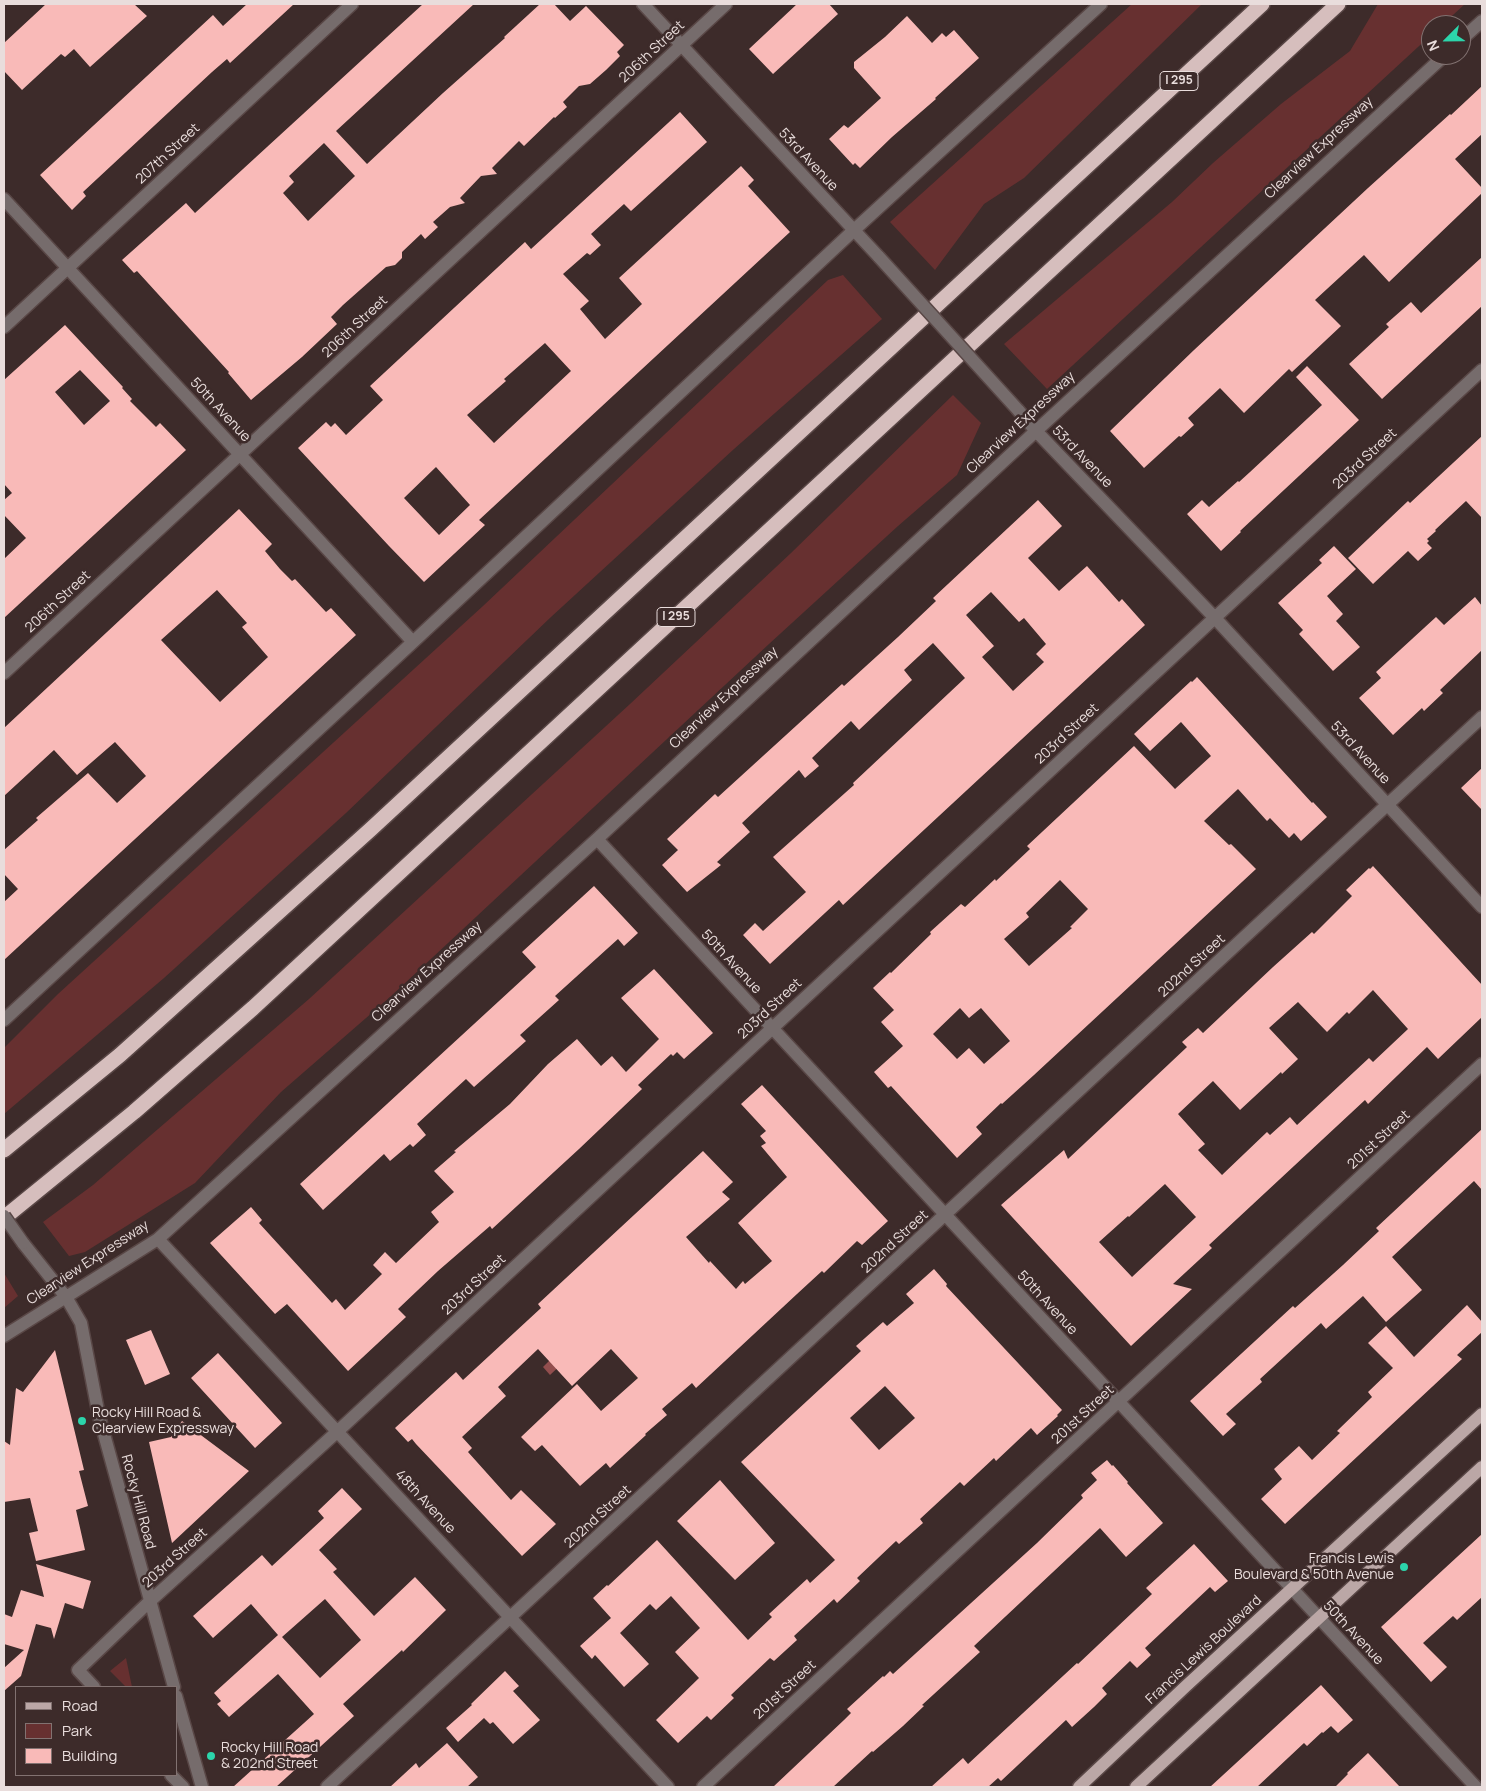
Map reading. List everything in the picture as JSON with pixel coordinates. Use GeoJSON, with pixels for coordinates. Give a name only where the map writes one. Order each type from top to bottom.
{"type":"FeatureCollection","features":[{"type":"Feature","properties":{"kind":"highway","name":"I 295"},"geometry":{"type":"LineString","coordinates":[[4,1150],[120,1055],[371,829],[1262,4]]}},
{"type":"Feature","properties":{"kind":"highway","name":"I 295"},"geometry":{"type":"LineString","coordinates":[[4,1217],[134,1112],[253,1008],[1338,4]]}},
{"type":"Feature","properties":{"kind":"main road","name":"Francis Lewis Boulevard"},"geometry":{"type":"LineString","coordinates":[[1079,1787],[1482,1414]]}},
{"type":"Feature","properties":{"kind":"main road"},"geometry":{"type":"LineString","coordinates":[[1136,1787],[1482,1467]]}},
{"type":"Feature","properties":{"kind":"street","name":"207th Street"},"geometry":{"type":"LineString","coordinates":[[4,327],[352,4]]}},
{"type":"Feature","properties":{"kind":"street","name":"53rd Avenue"},"geometry":{"type":"LineString","coordinates":[[643,4],[878,257],[1036,431],[1215,618],[1482,907]]}},
{"type":"Feature","properties":{"kind":"street","name":"206th Street"},"geometry":{"type":"LineString","coordinates":[[4,673],[726,4]]}},
{"type":"Feature","properties":{"kind":"street"},"geometry":{"type":"LineString","coordinates":[[4,1020],[1100,4]]}},
{"type":"Feature","properties":{"kind":"street"},"geometry":{"type":"LineString","coordinates":[[1471,31],[1482,21]]}},
{"type":"Feature","properties":{"kind":"street","name":"Clearview Expressway"},"geometry":{"type":"LineString","coordinates":[[4,1336],[158,1239],[597,839],[1036,431],[1434,65]]}},
{"type":"Feature","properties":{"kind":"street","name":"50th Avenue"},"geometry":{"type":"LineString","coordinates":[[4,199],[413,642]]}},
{"type":"Feature","properties":{"kind":"street","name":"203rd Street"},"geometry":{"type":"LineString","coordinates":[[93,1686],[78,1670],[149,1602],[338,1431],[1482,370]]}},
{"type":"Feature","properties":{"kind":"street","name":"202nd Street"},"geometry":{"type":"LineString","coordinates":[[327,1787],[1482,717]]}},
{"type":"Feature","properties":{"kind":"street","name":"50th Avenue"},"geometry":{"type":"LineString","coordinates":[[597,839],[1476,1787]]}},
{"type":"Feature","properties":{"kind":"street","name":"201st Street"},"geometry":{"type":"LineString","coordinates":[[703,1787],[1482,1064]]}},
{"type":"Feature","properties":{"kind":"street"},"geometry":{"type":"LineString","coordinates":[[4,1217],[66,1297]]}},
{"type":"Feature","properties":{"kind":"street","name":"48th Avenue"},"geometry":{"type":"LineString","coordinates":[[158,1239],[668,1787]]}},
{"type":"Feature","properties":{"kind":"street","name":"Rocky Hill Road"},"geometry":{"type":"LineString","coordinates":[[66,1297],[81,1323],[99,1416],[174,1686]]}},
{"type":"Feature","properties":{"kind":"street"},"geometry":{"type":"LineString","coordinates":[[178,1703],[202,1787]]}},
{"type":"Feature","properties":{"kind":"street"},"geometry":{"type":"LineString","coordinates":[[172,1776],[182,1787]]}},
{"type":"Feature","properties":{"kind":"green space"},"geometry":{"type":"Polygon","coordinates":[[[1132,4],[1202,4],[1024,178],[984,204],[935,270],[890,222],[1132,4]]]}},
{"type":"Feature","properties":{"kind":"green space"},"geometry":{"type":"Polygon","coordinates":[[[1378,4],[1465,4],[1453,15],[1421,15],[1421,44],[1047,389],[1004,344],[1172,202],[1213,163],[1281,104],[1350,51],[1378,4]]]}},
{"type":"Feature","properties":{"kind":"green space"},"geometry":{"type":"Polygon","coordinates":[[[843,275],[882,319],[734,449],[551,617],[346,813],[164,978],[4,1114],[4,1048],[58,994],[483,606],[828,280],[843,275]]]}},
{"type":"Feature","properties":{"kind":"green space"},"geometry":{"type":"Polygon","coordinates":[[[953,395],[981,423],[957,475],[898,526],[769,644],[389,998],[281,1092],[195,1183],[85,1252],[69,1256],[43,1222],[93,1185],[309,999],[791,553],[953,395]]]}},
{"type":"Feature","properties":{"kind":"green space"},"geometry":{"type":"Polygon","coordinates":[[[4,1273],[18,1296],[4,1308],[4,1273]]]}},
{"type":"Feature","properties":{"kind":"green space"},"geometry":{"type":"Polygon","coordinates":[[[126,1658],[132,1686],[125,1686],[110,1671],[126,1658]]]}},
{"type":"Feature","properties":{"kind":"shaded area"},"geometry":{"type":"Polygon","coordinates":[[[560,1350],[568,1358],[550,1375],[543,1367],[560,1350]]]}},
{"type":"Feature","properties":{"kind":"building"},"geometry":{"type":"Polygon","coordinates":[[[46,4],[134,4],[147,16],[90,67],[74,49],[65,57],[61,54],[22,90],[4,71],[4,43],[46,4]]]}},
{"type":"Feature","properties":{"kind":"building"},"geometry":{"type":"Polygon","coordinates":[[[247,4],[294,4],[230,63],[227,59],[212,72],[83,192],[86,196],[72,210],[40,175],[213,15],[223,26],[247,4]]]}},
{"type":"Feature","properties":{"kind":"building"},"geometry":{"type":"Polygon","coordinates":[[[423,4],[474,4],[336,131],[367,164],[540,4],[554,4],[570,21],[586,6],[624,45],[617,52],[620,56],[606,70],[590,84],[579,86],[563,102],[567,107],[524,146],[519,141],[492,168],[497,174],[481,176],[460,198],[465,203],[450,207],[433,222],[438,227],[425,239],[421,234],[402,252],[402,258],[395,265],[386,267],[343,305],[331,317],[337,324],[302,357],[251,400],[229,372],[137,271],[134,273],[122,260],[186,203],[195,213],[423,4]],[[324,143],[289,176],[294,182],[283,193],[308,221],[355,176],[324,143]]]}},
{"type":"Feature","properties":{"kind":"building"},"geometry":{"type":"Polygon","coordinates":[[[797,4],[829,4],[838,14],[773,74],[749,49],[797,4]]]}},
{"type":"Feature","properties":{"kind":"building"},"geometry":{"type":"Polygon","coordinates":[[[907,16],[932,43],[942,33],[946,37],[954,30],[979,58],[860,168],[855,163],[853,165],[829,139],[844,125],[848,128],[881,98],[854,68],[854,62],[907,16]]]}},
{"type":"Feature","properties":{"kind":"building"},"geometry":{"type":"Polygon","coordinates":[[[1482,86],[1482,134],[1455,159],[1482,188],[1482,193],[1389,282],[1364,255],[1315,300],[1341,326],[1292,372],[1289,369],[1244,413],[1220,388],[1188,418],[1194,425],[1144,468],[1110,431],[1368,188],[1482,86]]]}},
{"type":"Feature","properties":{"kind":"building"},"geometry":{"type":"Polygon","coordinates":[[[680,112],[707,142],[631,211],[624,204],[591,234],[601,245],[590,255],[587,253],[563,274],[589,301],[580,309],[605,339],[642,304],[619,278],[741,166],[754,180],[748,186],[790,232],[479,520],[485,525],[424,582],[298,448],[326,422],[331,427],[335,423],[346,435],[383,400],[370,386],[525,242],[531,249],[680,112]],[[545,343],[467,415],[494,443],[571,371],[545,343]],[[436,467],[404,498],[439,535],[470,505],[436,467]]]}},
{"type":"Feature","properties":{"kind":"building"},"geometry":{"type":"Polygon","coordinates":[[[1482,257],[1482,306],[1382,399],[1349,364],[1389,327],[1386,324],[1411,302],[1421,313],[1482,257]]]}},
{"type":"Feature","properties":{"kind":"building"},"geometry":{"type":"Polygon","coordinates":[[[65,325],[123,387],[132,399],[130,401],[156,427],[160,423],[186,450],[4,618],[4,559],[26,538],[4,515],[4,500],[12,493],[4,484],[4,380],[65,325]],[[80,370],[55,392],[84,425],[110,401],[80,370]]]}},
{"type":"Feature","properties":{"kind":"building"},"geometry":{"type":"Polygon","coordinates":[[[1307,366],[1359,420],[1221,551],[1187,514],[1202,500],[1209,507],[1239,482],[1322,405],[1296,377],[1307,366]]]}},
{"type":"Feature","properties":{"kind":"building"},"geometry":{"type":"Polygon","coordinates":[[[1482,436],[1482,518],[1466,501],[1427,539],[1429,541],[1427,543],[1432,548],[1418,561],[1408,551],[1373,584],[1348,558],[1408,501],[1410,503],[1482,436]]]}},
{"type":"Feature","properties":{"kind":"building"},"geometry":{"type":"Polygon","coordinates":[[[1038,500],[1062,526],[1028,558],[1059,591],[1087,566],[1119,602],[1122,599],[1145,625],[843,905],[839,900],[770,964],[743,935],[755,923],[763,931],[806,892],[773,857],[854,785],[853,783],[965,678],[933,643],[904,670],[912,680],[859,730],[851,721],[812,758],[819,766],[805,778],[799,770],[742,823],[750,832],[717,862],[721,865],[687,892],[662,865],[678,850],[667,839],[715,794],[718,797],[842,684],[844,686],[936,601],[933,598],[1038,500]],[[991,592],[966,615],[994,646],[982,657],[1013,691],[1044,662],[1036,654],[1046,644],[1024,618],[1019,622],[991,592]]]}},
{"type":"Feature","properties":{"kind":"building"},"geometry":{"type":"Polygon","coordinates":[[[239,509],[272,544],[265,551],[280,569],[292,581],[295,579],[326,612],[331,608],[356,635],[4,960],[4,902],[18,889],[4,874],[4,850],[38,820],[36,818],[88,773],[117,803],[146,776],[115,742],[77,775],[54,750],[4,796],[4,728],[239,509]],[[217,590],[161,640],[220,702],[268,657],[242,627],[247,623],[217,590]]]}},
{"type":"Feature","properties":{"kind":"building"},"geometry":{"type":"Polygon","coordinates":[[[1334,546],[1356,569],[1327,596],[1343,614],[1336,621],[1360,647],[1333,671],[1299,634],[1303,630],[1278,603],[1322,563],[1319,560],[1334,546]]]}},
{"type":"Feature","properties":{"kind":"building"},"geometry":{"type":"Polygon","coordinates":[[[1475,597],[1482,606],[1482,650],[1440,690],[1443,693],[1424,711],[1422,708],[1393,735],[1359,698],[1381,678],[1376,672],[1436,617],[1444,625],[1475,597]]]}},
{"type":"Feature","properties":{"kind":"building"},"geometry":{"type":"Polygon","coordinates":[[[1197,677],[1327,817],[1301,841],[1294,833],[1289,838],[1270,818],[1267,821],[1238,789],[1204,821],[1256,869],[976,1127],[982,1134],[957,1158],[891,1086],[888,1088],[874,1072],[903,1046],[881,1022],[894,1010],[873,988],[891,973],[931,934],[930,932],[961,904],[965,907],[995,879],[996,881],[1030,849],[1027,846],[1134,746],[1175,789],[1211,756],[1181,722],[1150,751],[1134,734],[1197,677]],[[1060,880],[1026,913],[1029,917],[1004,939],[1029,966],[1072,928],[1070,927],[1088,909],[1060,880]],[[960,1008],[933,1034],[957,1059],[969,1048],[984,1064],[1010,1041],[981,1008],[969,1018],[960,1008]]]}},
{"type":"Feature","properties":{"kind":"building"},"geometry":{"type":"Polygon","coordinates":[[[1482,768],[1482,810],[1461,788],[1482,768]]]}},
{"type":"Feature","properties":{"kind":"building"},"geometry":{"type":"Polygon","coordinates":[[[1373,866],[1482,985],[1482,1017],[1438,1059],[1427,1047],[1368,1104],[1365,1100],[1209,1245],[1212,1248],[1173,1284],[1192,1289],[1131,1346],[1001,1205],[1064,1150],[1068,1159],[1187,1047],[1182,1042],[1198,1028],[1203,1033],[1312,932],[1314,934],[1352,896],[1346,890],[1373,866]],[[1373,990],[1349,1014],[1347,1012],[1327,1032],[1298,1002],[1269,1028],[1298,1059],[1282,1074],[1281,1072],[1240,1110],[1213,1081],[1178,1114],[1205,1144],[1198,1150],[1222,1175],[1267,1132],[1270,1135],[1290,1117],[1297,1125],[1369,1058],[1373,1062],[1408,1029],[1373,990]],[[1165,1184],[1099,1242],[1132,1277],[1196,1217],[1165,1184]]]}},
{"type":"Feature","properties":{"kind":"building"},"geometry":{"type":"Polygon","coordinates":[[[594,886],[638,933],[624,946],[618,939],[555,996],[559,1000],[520,1035],[526,1041],[474,1087],[466,1079],[417,1124],[426,1135],[413,1147],[410,1144],[390,1161],[384,1154],[323,1210],[300,1184],[536,967],[522,952],[594,886]]]}},
{"type":"Feature","properties":{"kind":"building"},"geometry":{"type":"Polygon","coordinates":[[[654,969],[713,1033],[684,1059],[677,1052],[673,1056],[671,1054],[638,1085],[642,1089],[579,1149],[492,1229],[490,1226],[398,1309],[406,1317],[348,1371],[287,1304],[275,1314],[210,1243],[251,1207],[262,1220],[259,1223],[332,1303],[336,1299],[345,1310],[382,1274],[373,1265],[385,1252],[396,1263],[439,1222],[431,1212],[454,1192],[434,1171],[456,1152],[454,1151],[510,1104],[548,1064],[577,1039],[601,1066],[612,1056],[626,1072],[659,1039],[621,998],[654,969]]]}},
{"type":"Feature","properties":{"kind":"building"},"geometry":{"type":"Polygon","coordinates":[[[762,1085],[888,1221],[862,1245],[857,1241],[824,1273],[822,1271],[696,1388],[692,1383],[662,1409],[667,1415],[610,1468],[606,1463],[580,1486],[542,1445],[535,1451],[521,1437],[577,1384],[601,1411],[638,1378],[611,1349],[572,1386],[538,1349],[498,1387],[506,1396],[462,1437],[472,1448],[468,1452],[511,1500],[521,1490],[556,1524],[522,1556],[412,1439],[408,1442],[395,1428],[456,1372],[463,1380],[541,1308],[538,1304],[703,1151],[733,1182],[722,1192],[730,1199],[686,1237],[736,1289],[743,1281],[745,1284],[772,1261],[738,1223],[787,1177],[761,1146],[766,1143],[760,1136],[766,1131],[741,1104],[762,1085]]]}},
{"type":"Feature","properties":{"kind":"building"},"geometry":{"type":"Polygon","coordinates":[[[1482,1129],[1482,1190],[1474,1181],[1392,1257],[1422,1290],[1386,1322],[1363,1296],[1326,1329],[1321,1323],[1260,1379],[1262,1382],[1226,1414],[1236,1424],[1223,1436],[1190,1401],[1293,1306],[1295,1308],[1343,1265],[1379,1231],[1376,1228],[1482,1129]]]}},
{"type":"Feature","properties":{"kind":"building"},"geometry":{"type":"Polygon","coordinates":[[[934,1269],[947,1284],[946,1286],[1062,1410],[1037,1435],[1031,1428],[996,1461],[994,1458],[964,1486],[960,1482],[920,1519],[923,1523],[899,1544],[896,1541],[857,1578],[860,1581],[837,1603],[834,1599],[794,1636],[797,1640],[774,1661],[770,1658],[731,1695],[734,1698],[711,1720],[707,1716],[678,1743],[656,1720],[699,1678],[675,1652],[700,1628],[671,1596],[656,1610],[650,1604],[620,1633],[649,1664],[624,1687],[595,1655],[592,1659],[580,1646],[611,1618],[593,1598],[657,1540],[748,1640],[772,1617],[769,1614],[807,1579],[810,1583],[835,1560],[741,1462],[861,1351],[856,1346],[883,1322],[887,1326],[914,1303],[906,1294],[934,1269]],[[885,1386],[850,1418],[879,1450],[915,1418],[885,1386]]]}},
{"type":"Feature","properties":{"kind":"building"},"geometry":{"type":"Polygon","coordinates":[[[1467,1305],[1482,1322],[1482,1332],[1457,1355],[1462,1359],[1285,1524],[1261,1499],[1282,1479],[1274,1469],[1299,1446],[1312,1460],[1340,1433],[1337,1431],[1372,1397],[1368,1392],[1393,1368],[1368,1343],[1386,1326],[1414,1357],[1467,1305]]]}},
{"type":"Feature","properties":{"kind":"building"},"geometry":{"type":"Polygon","coordinates":[[[151,1330],[170,1374],[145,1385],[126,1340],[151,1330]]]}},
{"type":"Feature","properties":{"kind":"building"},"geometry":{"type":"Polygon","coordinates":[[[55,1350],[84,1470],[79,1471],[88,1506],[76,1510],[85,1550],[36,1561],[29,1533],[38,1531],[30,1498],[4,1502],[4,1441],[10,1445],[16,1388],[23,1392],[55,1350]]]}},
{"type":"Feature","properties":{"kind":"building"},"geometry":{"type":"Polygon","coordinates":[[[218,1353],[282,1423],[255,1448],[191,1378],[218,1353]]]}},
{"type":"Feature","properties":{"kind":"building"},"geometry":{"type":"Polygon","coordinates":[[[182,1421],[249,1471],[172,1543],[149,1442],[171,1437],[182,1421]]]}},
{"type":"Feature","properties":{"kind":"building"},"geometry":{"type":"Polygon","coordinates":[[[1107,1460],[1163,1523],[1126,1557],[1100,1528],[974,1646],[980,1652],[922,1705],[924,1706],[903,1726],[872,1751],[833,1787],[773,1787],[851,1713],[847,1709],[883,1676],[890,1671],[893,1674],[1037,1543],[1083,1498],[1081,1495],[1097,1480],[1091,1473],[1107,1460]]]}},
{"type":"Feature","properties":{"kind":"building"},"geometry":{"type":"Polygon","coordinates":[[[720,1480],[775,1543],[735,1580],[677,1521],[720,1480]]]}},
{"type":"Feature","properties":{"kind":"building"},"geometry":{"type":"Polygon","coordinates":[[[342,1488],[362,1509],[319,1550],[337,1569],[333,1572],[374,1616],[415,1577],[446,1610],[403,1652],[402,1650],[343,1704],[354,1716],[276,1787],[233,1787],[314,1714],[278,1674],[229,1717],[217,1704],[221,1701],[214,1693],[278,1635],[251,1604],[213,1638],[193,1616],[262,1555],[272,1566],[324,1518],[318,1511],[342,1488]],[[325,1599],[282,1637],[320,1678],[361,1640],[325,1599]]]}},
{"type":"Feature","properties":{"kind":"building"},"geometry":{"type":"Polygon","coordinates":[[[1482,1534],[1482,1597],[1457,1620],[1453,1616],[1423,1643],[1447,1667],[1431,1682],[1381,1627],[1482,1534]]]}},
{"type":"Feature","properties":{"kind":"building"},"geometry":{"type":"Polygon","coordinates":[[[1194,1544],[1228,1581],[1215,1592],[1210,1587],[1145,1648],[1151,1655],[1137,1668],[1130,1661],[1102,1688],[1107,1694],[1094,1707],[1072,1727],[1066,1720],[1001,1781],[998,1778],[988,1787],[931,1787],[963,1758],[968,1764],[1078,1664],[1152,1594],[1146,1588],[1194,1544]]]}},
{"type":"Feature","properties":{"kind":"building"},"geometry":{"type":"Polygon","coordinates":[[[36,1564],[91,1581],[83,1609],[65,1603],[54,1639],[51,1628],[36,1624],[21,1676],[4,1691],[4,1668],[24,1650],[4,1644],[4,1614],[12,1617],[21,1590],[44,1597],[36,1564]]]}},
{"type":"Feature","properties":{"kind":"building"},"geometry":{"type":"Polygon","coordinates":[[[505,1671],[519,1686],[513,1691],[540,1720],[513,1744],[493,1722],[490,1724],[484,1718],[458,1742],[446,1728],[472,1705],[505,1671]]]}},
{"type":"Feature","properties":{"kind":"building"},"geometry":{"type":"Polygon","coordinates":[[[1321,1685],[1353,1720],[1338,1733],[1331,1726],[1307,1746],[1304,1743],[1257,1787],[1210,1787],[1321,1685]]]}},
{"type":"Feature","properties":{"kind":"building"},"geometry":{"type":"Polygon","coordinates":[[[447,1743],[478,1777],[467,1787],[390,1787],[416,1763],[419,1768],[447,1743]]]}},
{"type":"Feature","properties":{"kind":"building"},"geometry":{"type":"Polygon","coordinates":[[[1368,1753],[1400,1787],[1335,1787],[1347,1773],[1368,1753]]]}},
{"type":"Feature","properties":{"kind":"place","name":"Rocky Hill Road & Clearview Expressway"},"geometry":{"type":"Point","coordinates":[82,1421]}},
{"type":"Feature","properties":{"kind":"place","name":"Francis Lewis Boulevard & 50th Avenue"},"geometry":{"type":"Point","coordinates":[1404,1567]}},
{"type":"Feature","properties":{"kind":"place","name":"Rocky Hill Road & 202nd Street"},"geometry":{"type":"Point","coordinates":[211,1756]}}]}
